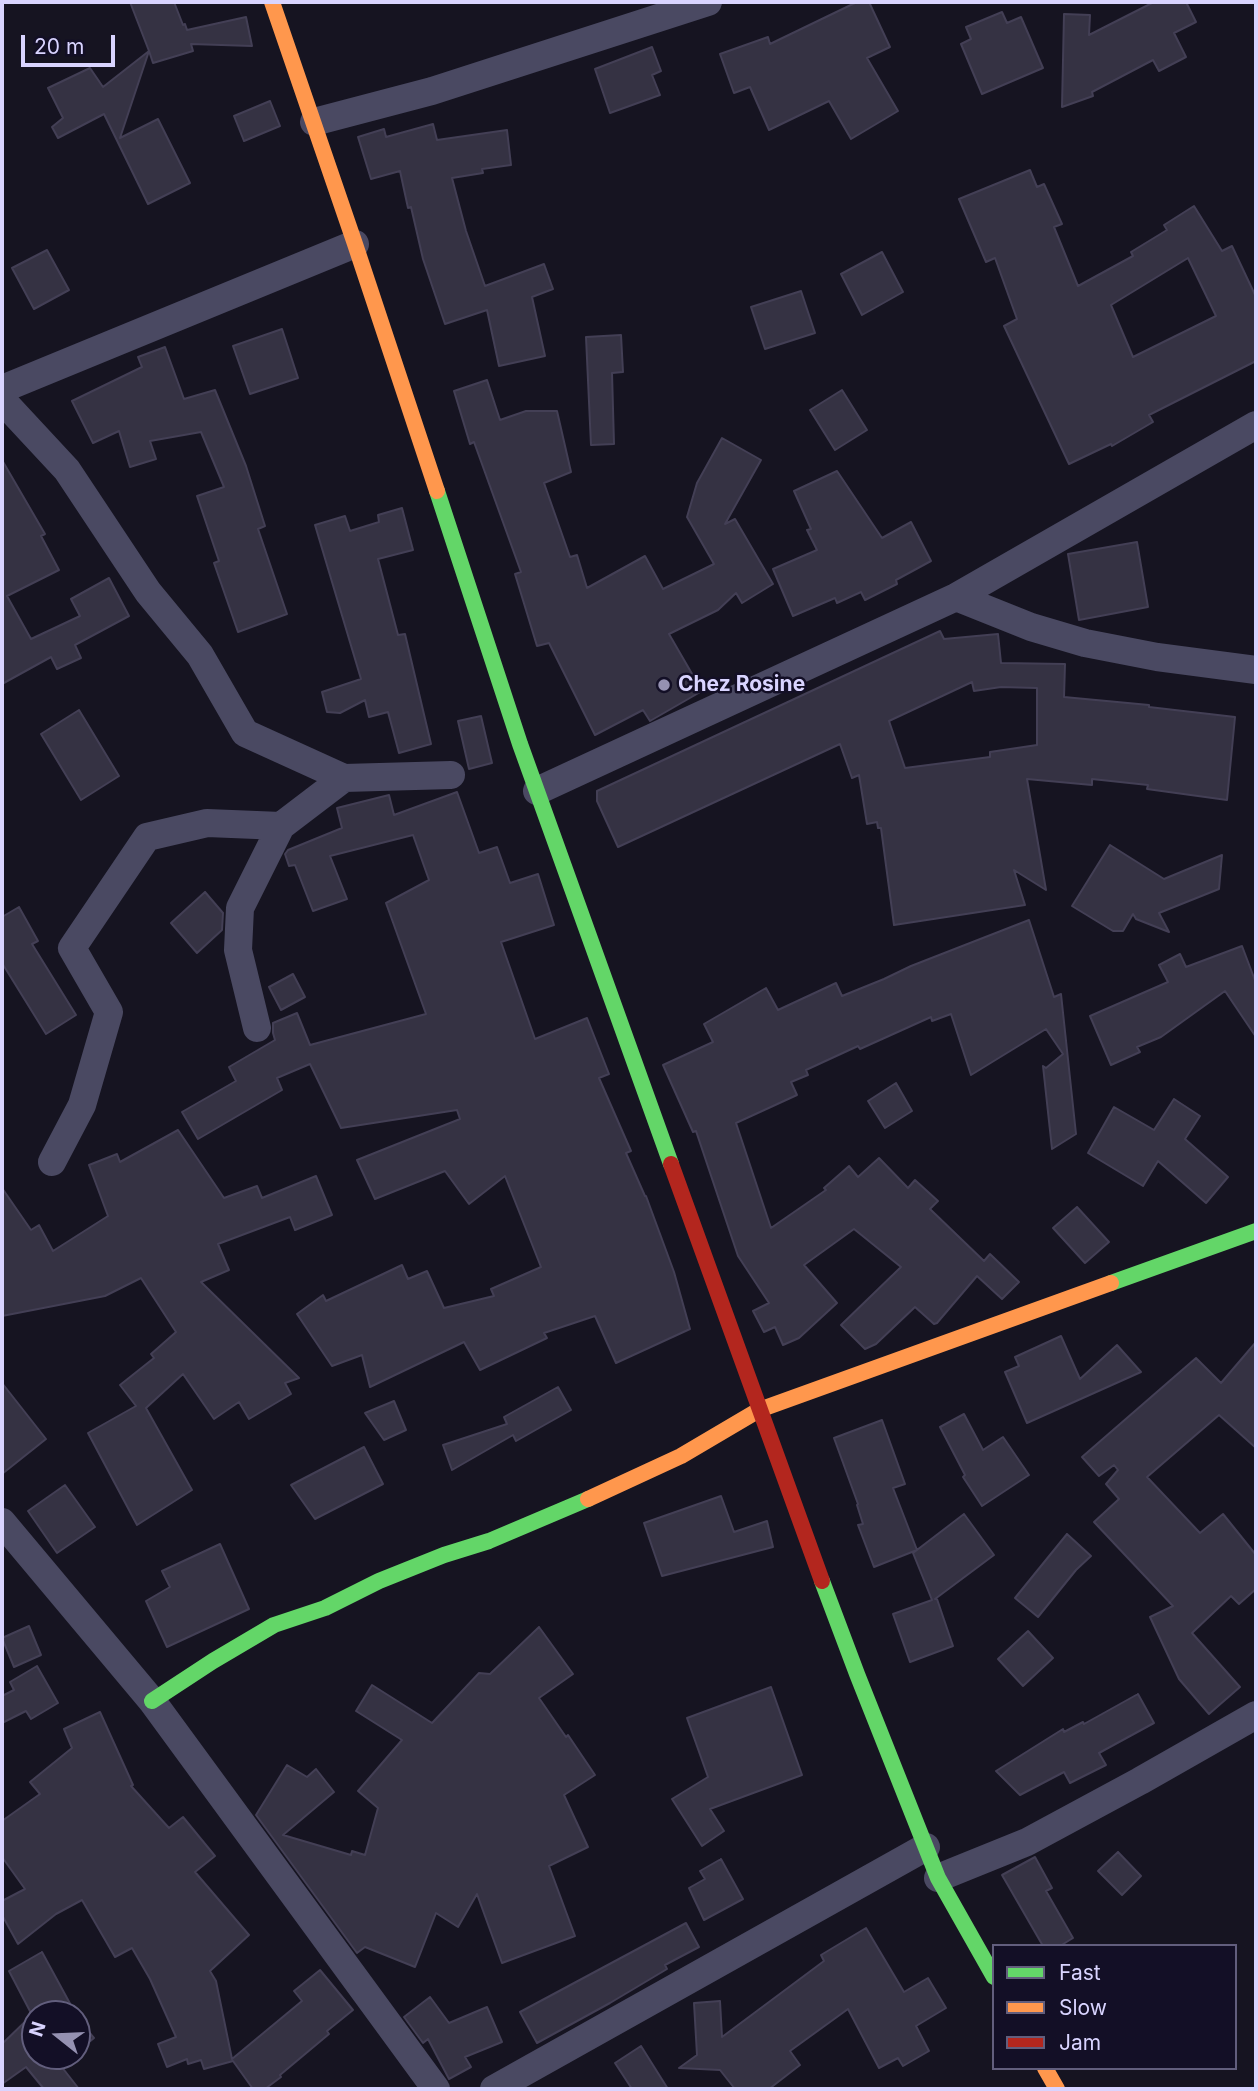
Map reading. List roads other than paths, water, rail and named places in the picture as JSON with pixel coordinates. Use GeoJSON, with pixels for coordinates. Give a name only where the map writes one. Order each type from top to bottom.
{"type":"FeatureCollection","features":[{"type":"Feature","properties":{"kind":"main road"},"geometry":{"type":"LineString","coordinates":[[272,2],[520,744],[759,1410],[857,1674],[938,1878],[992,1973]]}},
{"type":"Feature","properties":{"kind":"main road"},"geometry":{"type":"LineString","coordinates":[[152,1701],[274,1626],[325,1608],[379,1581],[444,1555],[489,1541],[608,1489],[681,1456],[759,1410],[1256,1230]]}},
{"type":"Feature","properties":{"kind":"main road"},"geometry":{"type":"LineString","coordinates":[[1046,2070],[1057,2089]]}},
{"type":"Feature","properties":{"kind":"street"},"geometry":{"type":"LineString","coordinates":[[313,122],[432,91],[709,2]]}},
{"type":"Feature","properties":{"kind":"street"},"geometry":{"type":"LineString","coordinates":[[2,389],[355,244]]}},
{"type":"Feature","properties":{"kind":"street"},"geometry":{"type":"LineString","coordinates":[[2,400],[67,470],[148,592],[200,655],[245,733],[344,778],[451,775]]}},
{"type":"Feature","properties":{"kind":"street"},"geometry":{"type":"LineString","coordinates":[[537,791],[956,597],[1256,425]]}},
{"type":"Feature","properties":{"kind":"street"},"geometry":{"type":"LineString","coordinates":[[956,597],[1031,627],[1085,643],[1157,657],[1256,670]]}},
{"type":"Feature","properties":{"kind":"street"},"geometry":{"type":"LineString","coordinates":[[257,1028],[238,950],[240,908],[281,825],[344,778]]}},
{"type":"Feature","properties":{"kind":"street"},"geometry":{"type":"LineString","coordinates":[[52,1161],[82,1105],[109,1012],[72,948],[147,837],[208,823],[281,825]]}},
{"type":"Feature","properties":{"kind":"street"},"geometry":{"type":"LineString","coordinates":[[2,1522],[152,1701],[436,2089]]}},
{"type":"Feature","properties":{"kind":"street"},"geometry":{"type":"LineString","coordinates":[[938,1878],[1027,1842],[1256,1715]]}},
{"type":"Feature","properties":{"kind":"street"},"geometry":{"type":"LineString","coordinates":[[494,2089],[926,1847]]}},
{"type":"Feature","properties":{"kind":"place","name":"Chez Rosine"},"geometry":{"type":"Point","coordinates":[664,685]}}]}
